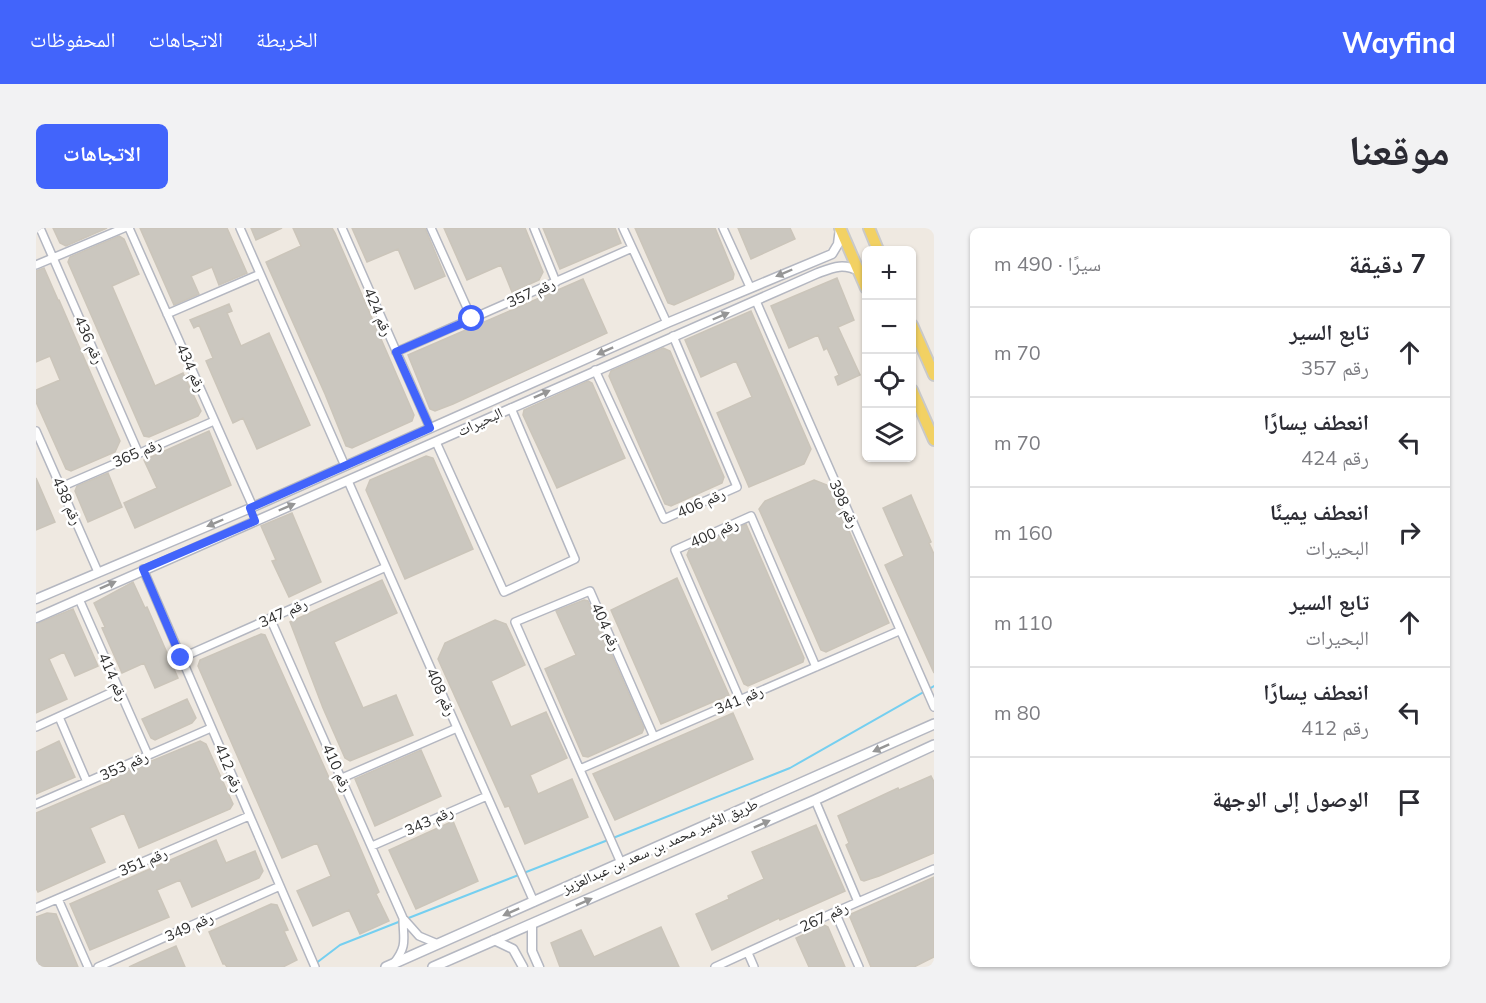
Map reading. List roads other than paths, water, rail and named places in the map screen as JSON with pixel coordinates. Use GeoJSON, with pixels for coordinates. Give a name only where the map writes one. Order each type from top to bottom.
{"type":"FeatureCollection","features":[{"type":"Feature","properties":{"kind":"main road"},"geometry":{"type":"LineString","coordinates":[[840,228],[862,277]]}},
{"type":"Feature","properties":{"kind":"main road"},"geometry":{"type":"LineString","coordinates":[[869,228],[876,246]]}},
{"type":"Feature","properties":{"kind":"main road"},"geometry":{"type":"LineString","coordinates":[[916,334],[934,375]]}},
{"type":"Feature","properties":{"kind":"main road"},"geometry":{"type":"LineString","coordinates":[[916,399],[934,440]]}},
{"type":"Feature","properties":{"kind":"main road","name":"طريق الأمير محمد بن سعد بن عبدالعزيز"},"geometry":{"type":"LineString","coordinates":[[390,965],[934,724]]}},
{"type":"Feature","properties":{"kind":"main road","name":"طريق الأمير محمد بن سعد بن عبدالعزيز"},"geometry":{"type":"LineString","coordinates":[[434,967],[815,800],[934,744]]}},
{"type":"Feature","properties":{"kind":"street","name":"رقم 436"},"geometry":{"type":"LineString","coordinates":[[40,228],[138,453]]}},
{"type":"Feature","properties":{"kind":"street"},"geometry":{"type":"LineString","coordinates":[[36,265],[124,228]]}},
{"type":"Feature","properties":{"kind":"street","name":"رقم 434"},"geometry":{"type":"LineString","coordinates":[[129,228],[251,508]]}},
{"type":"Feature","properties":{"kind":"street"},"geometry":{"type":"LineString","coordinates":[[240,228],[345,466]]}},
{"type":"Feature","properties":{"kind":"street","name":"رقم 424"},"geometry":{"type":"LineString","coordinates":[[342,228],[430,428]]}},
{"type":"Feature","properties":{"kind":"street"},"geometry":{"type":"LineString","coordinates":[[431,228],[472,319]]}},
{"type":"Feature","properties":{"kind":"street"},"geometry":{"type":"LineString","coordinates":[[534,228],[556,282]]}},
{"type":"Feature","properties":{"kind":"street"},"geometry":{"type":"LineString","coordinates":[[623,228],[667,323]]}},
{"type":"Feature","properties":{"kind":"street"},"geometry":{"type":"LineString","coordinates":[[723,228],[750,287]]}},
{"type":"Feature","properties":{"kind":"street","name":"البحيرات"},"geometry":{"type":"LineString","coordinates":[[36,599],[251,508],[750,287],[832,254],[838,244],[840,228]]}},
{"type":"Feature","properties":{"kind":"street","name":"رقم 357"},"geometry":{"type":"LineString","coordinates":[[396,352],[632,248]]}},
{"type":"Feature","properties":{"kind":"street"},"geometry":{"type":"LineString","coordinates":[[815,260],[823,262],[824,266],[818,273]]}},
{"type":"Feature","properties":{"kind":"street","name":"البحيرات"},"geometry":{"type":"LineString","coordinates":[[36,618],[818,273],[837,265],[848,266],[859,271]]}},
{"type":"Feature","properties":{"kind":"street"},"geometry":{"type":"LineString","coordinates":[[167,314],[260,274]]}},
{"type":"Feature","properties":{"kind":"street","name":"رقم 398"},"geometry":{"type":"LineString","coordinates":[[756,301],[899,631],[934,706]]}},
{"type":"Feature","properties":{"kind":"street","name":"رقم 406"},"geometry":{"type":"LineString","coordinates":[[595,370],[664,519],[737,487],[673,336]]}},
{"type":"Feature","properties":{"kind":"street"},"geometry":{"type":"LineString","coordinates":[[436,442],[504,592],[575,559],[511,408]]}},
{"type":"Feature","properties":{"kind":"street","name":"رقم 365"},"geometry":{"type":"LineString","coordinates":[[61,488],[214,421]]}},
{"type":"Feature","properties":{"kind":"street","name":"رقم 438"},"geometry":{"type":"LineString","coordinates":[[36,431],[98,572]]}},
{"type":"Feature","properties":{"kind":"street","name":"رقم 408"},"geometry":{"type":"LineString","coordinates":[[348,481],[534,902]]}},
{"type":"Feature","properties":{"kind":"street"},"geometry":{"type":"LineString","coordinates":[[251,508],[255,521]]}},
{"type":"Feature","properties":{"kind":"street","name":"رقم 400"},"geometry":{"type":"LineString","coordinates":[[740,700],[675,550],[752,516],[816,667]]}},
{"type":"Feature","properties":{"kind":"street","name":"رقم 347"},"geometry":{"type":"LineString","coordinates":[[181,658],[386,567]]}},
{"type":"Feature","properties":{"kind":"street","name":"رقم 412"},"geometry":{"type":"LineString","coordinates":[[143,569],[315,967]]}},
{"type":"Feature","properties":{"kind":"street","name":"رقم 404"},"geometry":{"type":"LineString","coordinates":[[580,769],[515,622],[590,591],[654,737]]}},
{"type":"Feature","properties":{"kind":"street","name":"رقم 414"},"geometry":{"type":"LineString","coordinates":[[79,599],[148,755]]}},
{"type":"Feature","properties":{"kind":"street","name":"رقم 410"},"geometry":{"type":"LineString","coordinates":[[270,618],[403,918]]}},
{"type":"Feature","properties":{"kind":"street","name":"رقم 341"},"geometry":{"type":"LineString","coordinates":[[580,769],[899,631]]}},
{"type":"Feature","properties":{"kind":"street"},"geometry":{"type":"LineString","coordinates":[[36,727],[119,689]]}},
{"type":"Feature","properties":{"kind":"street"},"geometry":{"type":"LineString","coordinates":[[59,717],[87,782]]}},
{"type":"Feature","properties":{"kind":"street","name":"رقم 353"},"geometry":{"type":"LineString","coordinates":[[36,804],[211,728]]}},
{"type":"Feature","properties":{"kind":"street"},"geometry":{"type":"LineString","coordinates":[[342,778],[457,728]]}},
{"type":"Feature","properties":{"kind":"street"},"geometry":{"type":"LineString","coordinates":[[580,769],[621,863]]}},
{"type":"Feature","properties":{"kind":"street","name":"رقم 343"},"geometry":{"type":"LineString","coordinates":[[372,846],[487,796]]}},
{"type":"Feature","properties":{"kind":"street"},"geometry":{"type":"LineString","coordinates":[[815,800],[858,902]]}},
{"type":"Feature","properties":{"kind":"street","name":"رقم 351"},"geometry":{"type":"LineString","coordinates":[[36,908],[249,816]]}},
{"type":"Feature","properties":{"kind":"street","name":"رقم 267"},"geometry":{"type":"LineString","coordinates":[[715,967],[934,869]]}},
{"type":"Feature","properties":{"kind":"street","name":"رقم 349"},"geometry":{"type":"LineString","coordinates":[[98,967],[280,886]]}},
{"type":"Feature","properties":{"kind":"street"},"geometry":{"type":"LineString","coordinates":[[58,899],[88,967]]}},
{"type":"Feature","properties":{"kind":"street"},"geometry":{"type":"LineString","coordinates":[[835,912],[859,967]]}},
{"type":"Feature","properties":{"kind":"street"},"geometry":{"type":"LineString","coordinates":[[403,918],[419,936],[439,944]]}},
{"type":"Feature","properties":{"kind":"street"},"geometry":{"type":"LineString","coordinates":[[390,965],[403,951],[405,945],[403,918]]}},
{"type":"Feature","properties":{"kind":"street"},"geometry":{"type":"LineString","coordinates":[[532,925],[531,938],[539,967]]}},
{"type":"Feature","properties":{"kind":"street"},"geometry":{"type":"LineString","coordinates":[[494,940],[513,949],[522,965],[535,958]]}},
{"type":"Feature","properties":{"kind":"street"},"geometry":{"type":"LineString","coordinates":[[748,953],[754,967]]}},
{"type":"Feature","properties":{"kind":"waterway"},"geometry":{"type":"LineString","coordinates":[[613,838],[790,768],[934,686]]}},
{"type":"Feature","properties":{"kind":"waterway"},"geometry":{"type":"LineString","coordinates":[[406,919],[608,840]]}},
{"type":"Feature","properties":{"kind":"waterway"},"geometry":{"type":"LineString","coordinates":[[311,967],[340,945],[401,921]]}}]}
